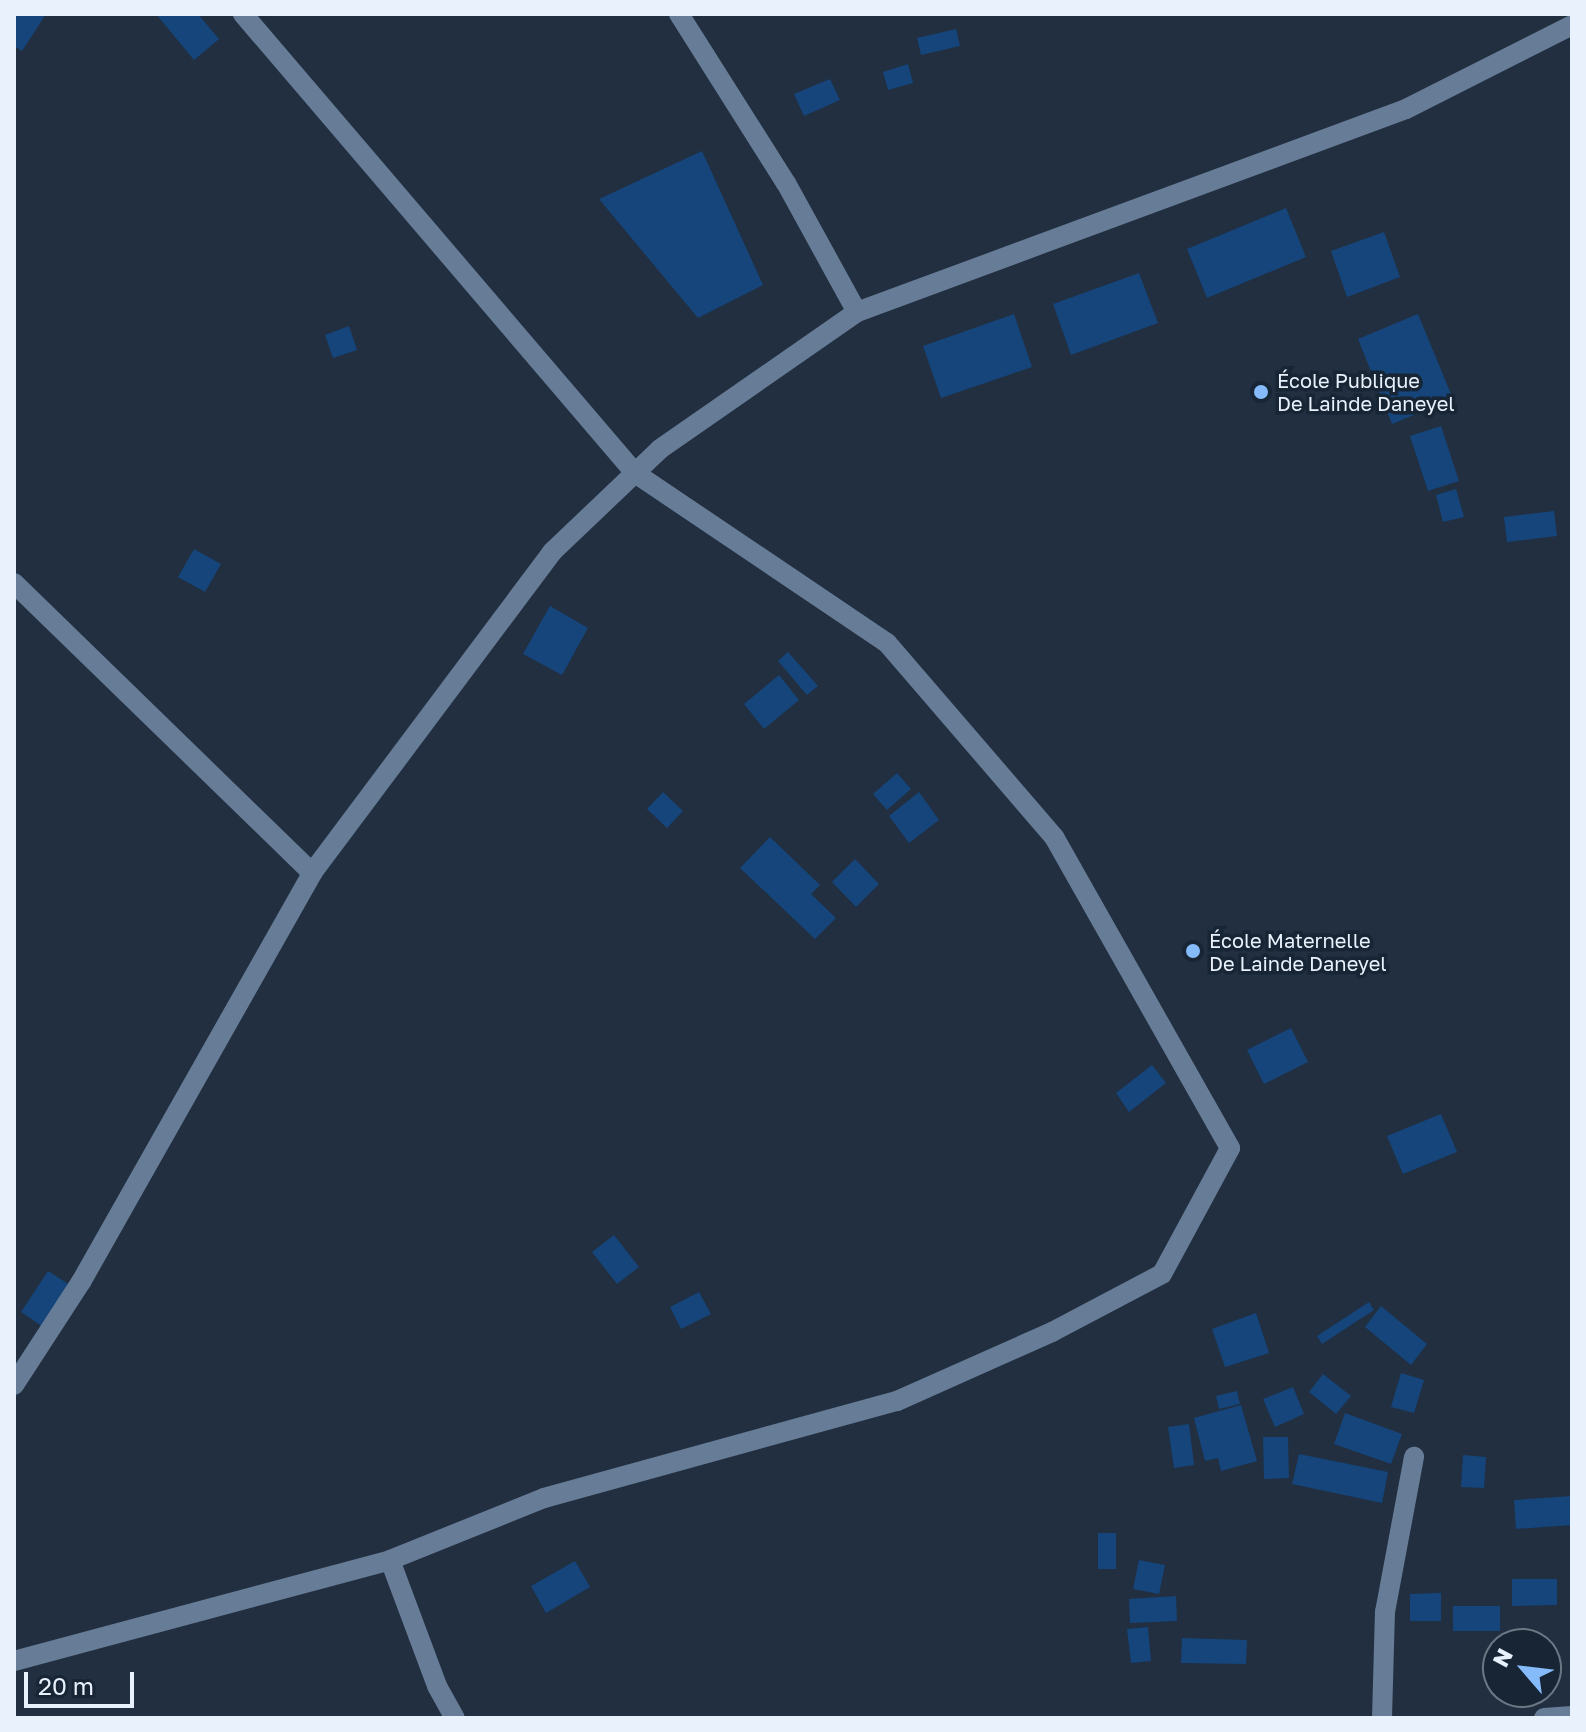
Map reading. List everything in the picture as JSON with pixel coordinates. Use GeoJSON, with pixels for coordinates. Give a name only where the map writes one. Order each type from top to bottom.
{"type":"FeatureCollection","features":[{"type":"Feature","properties":{"kind":"street"},"geometry":{"type":"LineString","coordinates":[[14,1661],[390,1560],[544,1498],[897,1401],[1052,1332],[1162,1274],[1230,1148],[1054,837],[887,643],[635,473],[243,14]]}},
{"type":"Feature","properties":{"kind":"street"},"geometry":{"type":"LineString","coordinates":[[679,14],[786,183],[857,312]]}},
{"type":"Feature","properties":{"kind":"street"},"geometry":{"type":"LineString","coordinates":[[14,1385],[81,1282],[312,873],[552,552],[660,449],[857,312],[1406,109],[1572,25]]}},
{"type":"Feature","properties":{"kind":"street"},"geometry":{"type":"LineString","coordinates":[[14,583],[312,873]]}},
{"type":"Feature","properties":{"kind":"street"},"geometry":{"type":"LineString","coordinates":[[1382,1718],[1385,1612],[1414,1457]]}},
{"type":"Feature","properties":{"kind":"street"},"geometry":{"type":"LineString","coordinates":[[390,1560],[437,1686],[455,1718]]}},
{"type":"Feature","properties":{"kind":"street"},"geometry":{"type":"LineString","coordinates":[[1544,1718],[1572,1716]]}},
{"type":"Feature","properties":{"kind":"building"},"geometry":{"type":"Polygon","coordinates":[[[14,14],[46,14],[22,51],[14,46],[14,14]]]}},
{"type":"Feature","properties":{"kind":"building"},"geometry":{"type":"Polygon","coordinates":[[[156,14],[198,14],[219,39],[194,60],[156,14]]]}},
{"type":"Feature","properties":{"kind":"building"},"geometry":{"type":"Polygon","coordinates":[[[956,29],[960,46],[921,55],[917,38],[956,29]]]}},
{"type":"Feature","properties":{"kind":"building"},"geometry":{"type":"Polygon","coordinates":[[[908,64],[913,83],[888,90],[883,72],[908,64]]]}},
{"type":"Feature","properties":{"kind":"building"},"geometry":{"type":"Polygon","coordinates":[[[830,79],[840,100],[804,116],[794,94],[830,79]]]}},
{"type":"Feature","properties":{"kind":"building"},"geometry":{"type":"Polygon","coordinates":[[[702,151],[763,285],[698,318],[599,199],[702,151]]]}},
{"type":"Feature","properties":{"kind":"building"},"geometry":{"type":"Polygon","coordinates":[[[1286,208],[1306,257],[1207,298],[1187,249],[1286,208]]]}},
{"type":"Feature","properties":{"kind":"building"},"geometry":{"type":"Polygon","coordinates":[[[1384,232],[1400,277],[1347,297],[1331,251],[1384,232]]]}},
{"type":"Feature","properties":{"kind":"building"},"geometry":{"type":"Polygon","coordinates":[[[1139,273],[1158,323],[1071,355],[1053,304],[1139,273]]]}},
{"type":"Feature","properties":{"kind":"building"},"geometry":{"type":"Polygon","coordinates":[[[1014,314],[1032,367],[941,398],[923,346],[1014,314]]]}},
{"type":"Feature","properties":{"kind":"building"},"geometry":{"type":"Polygon","coordinates":[[[1418,314],[1453,399],[1392,424],[1358,339],[1418,314]]]}},
{"type":"Feature","properties":{"kind":"building"},"geometry":{"type":"Polygon","coordinates":[[[349,326],[357,350],[333,358],[325,335],[349,326]]]}},
{"type":"Feature","properties":{"kind":"building"},"geometry":{"type":"Polygon","coordinates":[[[1441,426],[1459,481],[1428,491],[1410,436],[1441,426]]]}},
{"type":"Feature","properties":{"kind":"building"},"geometry":{"type":"Polygon","coordinates":[[[1456,489],[1464,517],[1443,522],[1436,495],[1456,489]]]}},
{"type":"Feature","properties":{"kind":"building"},"geometry":{"type":"Polygon","coordinates":[[[1554,511],[1557,536],[1507,542],[1504,517],[1554,511]]]}},
{"type":"Feature","properties":{"kind":"building"},"geometry":{"type":"Polygon","coordinates":[[[194,549],[221,564],[205,592],[178,577],[194,549]]]}},
{"type":"Feature","properties":{"kind":"building"},"geometry":{"type":"Polygon","coordinates":[[[550,606],[588,628],[562,675],[523,654],[550,606]]]}},
{"type":"Feature","properties":{"kind":"building"},"geometry":{"type":"Polygon","coordinates":[[[788,652],[818,686],[807,695],[778,661],[788,652]]]}},
{"type":"Feature","properties":{"kind":"building"},"geometry":{"type":"Polygon","coordinates":[[[779,675],[799,700],[764,729],[744,704],[779,675]]]}},
{"type":"Feature","properties":{"kind":"building"},"geometry":{"type":"Polygon","coordinates":[[[897,773],[911,789],[887,810],[873,794],[897,773]]]}},
{"type":"Feature","properties":{"kind":"building"},"geometry":{"type":"Polygon","coordinates":[[[663,792],[683,811],[667,828],[647,809],[663,792]]]}},
{"type":"Feature","properties":{"kind":"building"},"geometry":{"type":"Polygon","coordinates":[[[919,792],[939,820],[909,843],[889,816],[919,792]]]}},
{"type":"Feature","properties":{"kind":"building"},"geometry":{"type":"Polygon","coordinates":[[[770,837],[820,885],[811,894],[836,918],[815,939],[740,868],[770,837]]]}},
{"type":"Feature","properties":{"kind":"building"},"geometry":{"type":"Polygon","coordinates":[[[855,859],[879,884],[856,907],[832,882],[855,859]]]}},
{"type":"Feature","properties":{"kind":"building"},"geometry":{"type":"Polygon","coordinates":[[[1291,1028],[1308,1062],[1264,1084],[1247,1050],[1291,1028]]]}},
{"type":"Feature","properties":{"kind":"building"},"geometry":{"type":"Polygon","coordinates":[[[1152,1065],[1166,1083],[1129,1112],[1116,1093],[1152,1065]]]}},
{"type":"Feature","properties":{"kind":"building"},"geometry":{"type":"Polygon","coordinates":[[[1441,1114],[1457,1152],[1403,1174],[1387,1136],[1441,1114]]]}},
{"type":"Feature","properties":{"kind":"building"},"geometry":{"type":"Polygon","coordinates":[[[614,1235],[639,1267],[617,1284],[592,1252],[614,1235]]]}},
{"type":"Feature","properties":{"kind":"building"},"geometry":{"type":"Polygon","coordinates":[[[48,1271],[70,1285],[43,1327],[21,1312],[48,1271]]]}},
{"type":"Feature","properties":{"kind":"building"},"geometry":{"type":"Polygon","coordinates":[[[699,1292],[711,1314],[681,1329],[670,1307],[699,1292]]]}},
{"type":"Feature","properties":{"kind":"building"},"geometry":{"type":"Polygon","coordinates":[[[1369,1302],[1374,1310],[1322,1344],[1317,1336],[1369,1302]]]}},
{"type":"Feature","properties":{"kind":"building"},"geometry":{"type":"Polygon","coordinates":[[[1381,1306],[1427,1344],[1411,1365],[1365,1327],[1381,1306]]]}},
{"type":"Feature","properties":{"kind":"building"},"geometry":{"type":"Polygon","coordinates":[[[1256,1313],[1269,1353],[1225,1367],[1212,1329],[1256,1313]]]}},
{"type":"Feature","properties":{"kind":"building"},"geometry":{"type":"Polygon","coordinates":[[[1401,1373],[1424,1380],[1414,1413],[1391,1407],[1401,1373]]]}},
{"type":"Feature","properties":{"kind":"building"},"geometry":{"type":"Polygon","coordinates":[[[1323,1374],[1351,1396],[1336,1414],[1309,1392],[1323,1374]]]}},
{"type":"Feature","properties":{"kind":"building"},"geometry":{"type":"Polygon","coordinates":[[[1293,1387],[1304,1414],[1275,1427],[1263,1399],[1293,1387]]]}},
{"type":"Feature","properties":{"kind":"building"},"geometry":{"type":"Polygon","coordinates":[[[1237,1391],[1240,1404],[1219,1409],[1216,1396],[1237,1391]]]}},
{"type":"Feature","properties":{"kind":"building"},"geometry":{"type":"Polygon","coordinates":[[[1241,1405],[1257,1461],[1221,1471],[1218,1458],[1205,1461],[1194,1418],[1241,1405]]]}},
{"type":"Feature","properties":{"kind":"building"},"geometry":{"type":"Polygon","coordinates":[[[1345,1413],[1402,1434],[1391,1464],[1334,1444],[1345,1413]]]}},
{"type":"Feature","properties":{"kind":"building"},"geometry":{"type":"Polygon","coordinates":[[[1189,1424],[1194,1465],[1174,1468],[1168,1427],[1189,1424]]]}},
{"type":"Feature","properties":{"kind":"building"},"geometry":{"type":"Polygon","coordinates":[[[1263,1437],[1288,1437],[1289,1478],[1264,1479],[1263,1437]]]}},
{"type":"Feature","properties":{"kind":"building"},"geometry":{"type":"Polygon","coordinates":[[[1299,1454],[1388,1472],[1382,1503],[1292,1484],[1299,1454]]]}},
{"type":"Feature","properties":{"kind":"building"},"geometry":{"type":"Polygon","coordinates":[[[1463,1455],[1486,1457],[1484,1488],[1461,1487],[1463,1455]]]}},
{"type":"Feature","properties":{"kind":"building"},"geometry":{"type":"Polygon","coordinates":[[[1572,1496],[1572,1525],[1516,1529],[1514,1500],[1572,1496]]]}},
{"type":"Feature","properties":{"kind":"building"},"geometry":{"type":"Polygon","coordinates":[[[1098,1533],[1116,1533],[1116,1569],[1098,1569],[1098,1533]]]}},
{"type":"Feature","properties":{"kind":"building"},"geometry":{"type":"Polygon","coordinates":[[[1139,1560],[1165,1565],[1159,1594],[1133,1589],[1139,1560]]]}},
{"type":"Feature","properties":{"kind":"building"},"geometry":{"type":"Polygon","coordinates":[[[575,1561],[590,1587],[546,1613],[531,1586],[575,1561]]]}},
{"type":"Feature","properties":{"kind":"building"},"geometry":{"type":"Polygon","coordinates":[[[1512,1579],[1557,1579],[1557,1605],[1512,1606],[1512,1579]]]}},
{"type":"Feature","properties":{"kind":"building"},"geometry":{"type":"Polygon","coordinates":[[[1441,1593],[1441,1621],[1410,1621],[1410,1594],[1441,1593]]]}},
{"type":"Feature","properties":{"kind":"building"},"geometry":{"type":"Polygon","coordinates":[[[1176,1596],[1177,1621],[1130,1623],[1129,1599],[1176,1596]]]}},
{"type":"Feature","properties":{"kind":"building"},"geometry":{"type":"Polygon","coordinates":[[[1453,1606],[1500,1606],[1500,1628],[1453,1631],[1453,1606]]]}},
{"type":"Feature","properties":{"kind":"building"},"geometry":{"type":"Polygon","coordinates":[[[1148,1627],[1151,1661],[1131,1663],[1127,1629],[1148,1627]]]}},
{"type":"Feature","properties":{"kind":"building"},"geometry":{"type":"Polygon","coordinates":[[[1182,1638],[1247,1640],[1246,1664],[1181,1663],[1182,1638]]]}},
{"type":"Feature","properties":{"kind":"place","name":"École Publique De Lainde Daneyel"},"geometry":{"type":"Point","coordinates":[1261,392]}},
{"type":"Feature","properties":{"kind":"place","name":"École Maternelle De Lainde Daneyel"},"geometry":{"type":"Point","coordinates":[1193,951]}}]}
